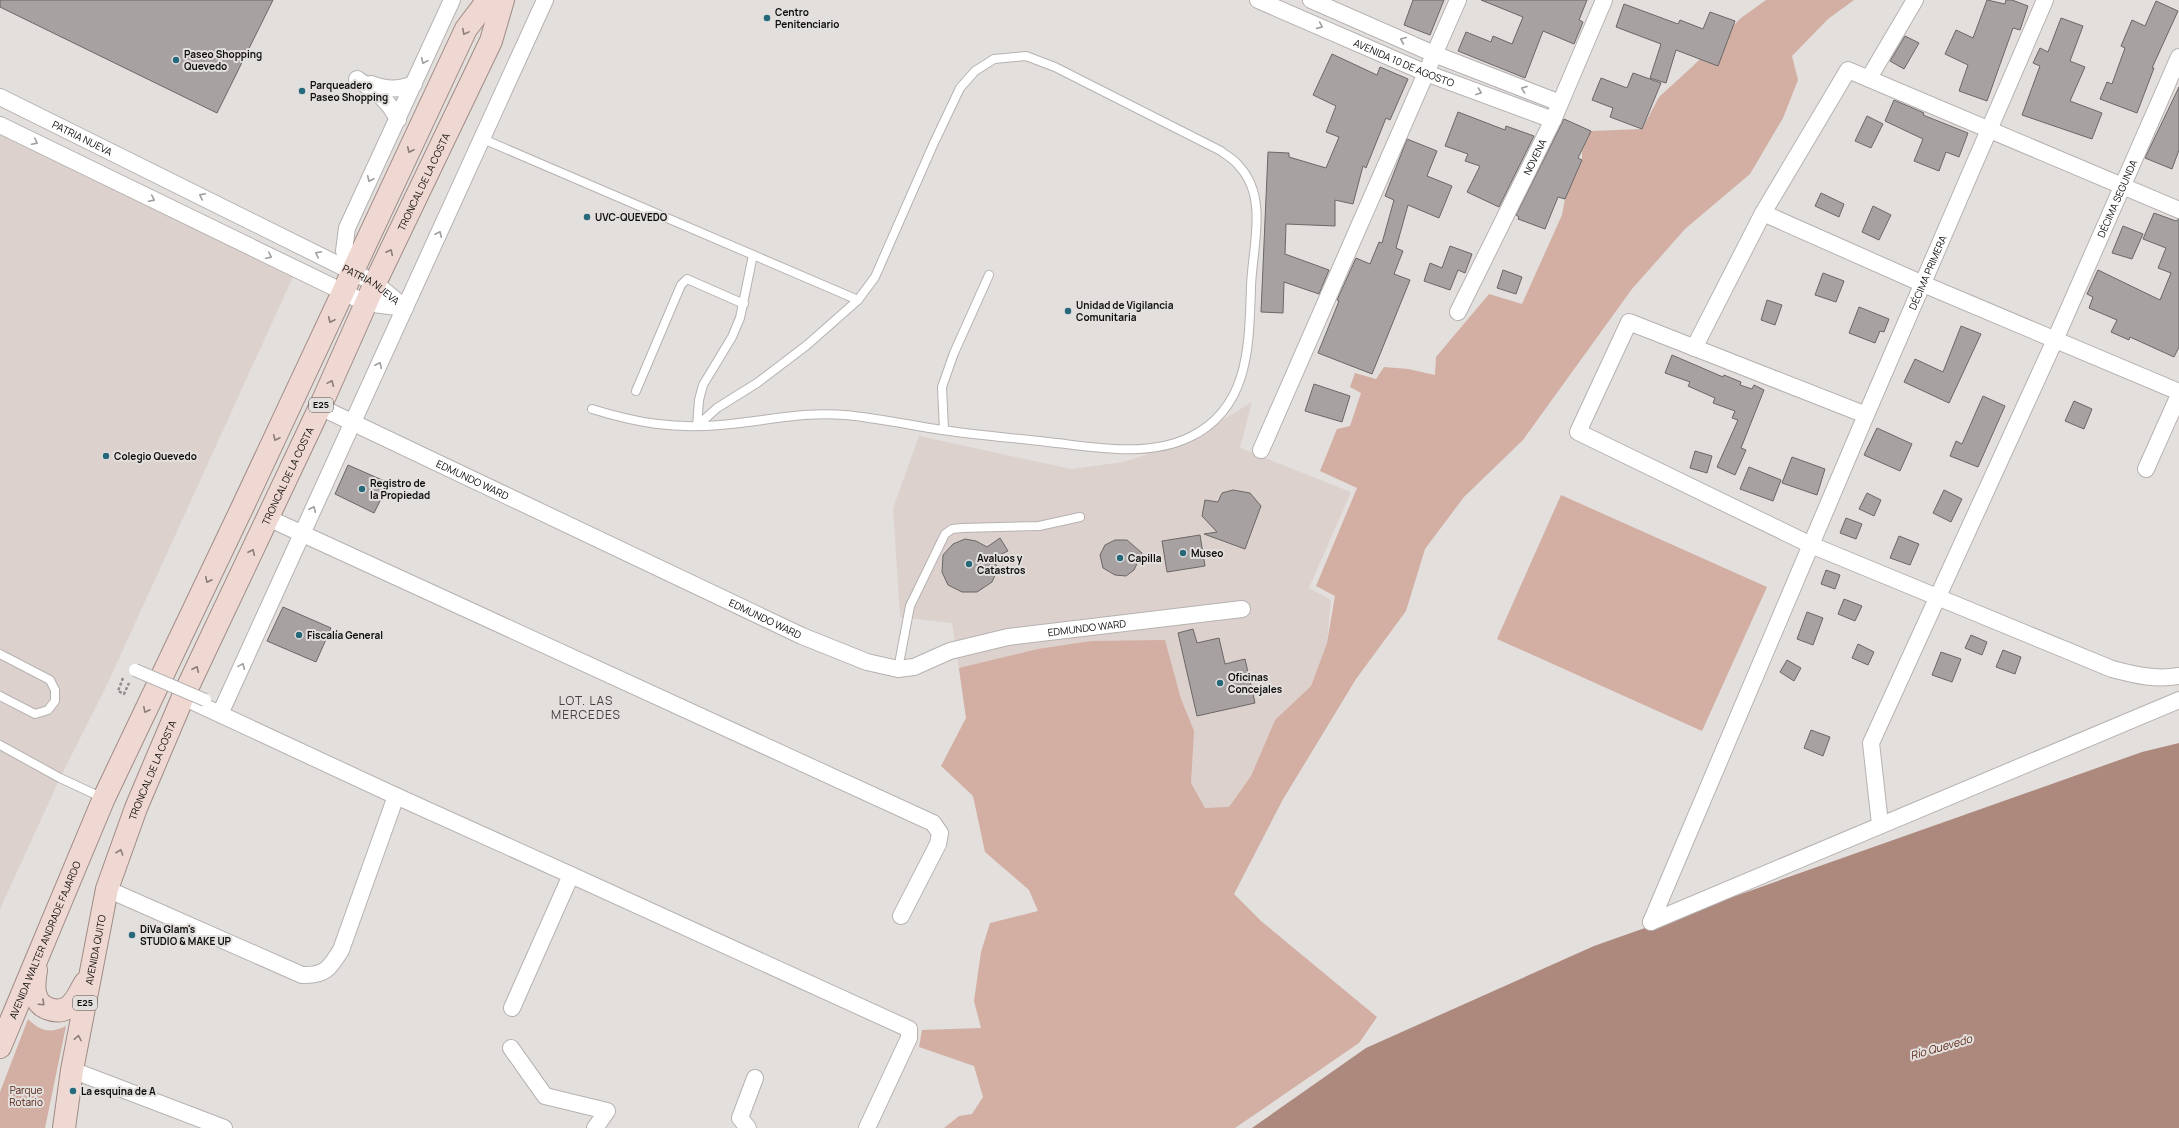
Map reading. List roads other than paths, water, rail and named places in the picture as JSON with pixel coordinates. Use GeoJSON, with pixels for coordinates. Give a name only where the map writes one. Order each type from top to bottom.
{"type":"FeatureCollection","features":[{"type":"Feature","properties":{"kind":"highway","name":"E25"},"geometry":{"type":"LineString","coordinates":[[104,798],[344,292],[466,29],[488,0]]}},
{"type":"Feature","properties":{"kind":"highway","name":"TRONCAL DE LA COSTA"},"geometry":{"type":"LineString","coordinates":[[107,889],[136,808],[183,697],[320,407],[375,283],[491,41],[503,0]]}},
{"type":"Feature","properties":{"kind":"highway","name":"AVENIDA WALTER ANDRADE FAJARDO"},"geometry":{"type":"LineString","coordinates":[[1,1044],[6,1020],[40,954],[79,855],[104,798]]}},
{"type":"Feature","properties":{"kind":"highway","name":"AVENIDA QUITO"},"geometry":{"type":"LineString","coordinates":[[64,1125],[72,1070],[107,889]]}},
{"type":"Feature","properties":{"kind":"highway"},"geometry":{"type":"LineString","coordinates":[[40,954],[36,973],[36,996],[42,1005],[50,1010],[60,1011],[73,1003],[92,970]]}},
{"type":"Feature","properties":{"kind":"street"},"geometry":{"type":"LineString","coordinates":[[353,272],[344,251],[347,228],[452,0]]}},
{"type":"Feature","properties":{"kind":"street"},"geometry":{"type":"LineString","coordinates":[[220,714],[545,0]]}},
{"type":"Feature","properties":{"kind":"street","name":"AVENIDA 10 DE AGOSTO"},"geometry":{"type":"LineString","coordinates":[[1258,0],[1426,73],[1553,120]]}},
{"type":"Feature","properties":{"kind":"street"},"geometry":{"type":"LineString","coordinates":[[1299,17],[1306,0]]}},
{"type":"Feature","properties":{"kind":"street","name":"AVENIDA 10 DE AGOSTO"},"geometry":{"type":"LineString","coordinates":[[1311,0],[1434,54],[1560,103]]}},
{"type":"Feature","properties":{"kind":"street"},"geometry":{"type":"LineString","coordinates":[[1261,450],[1458,0]]}},
{"type":"Feature","properties":{"kind":"street","name":"NOVENA"},"geometry":{"type":"LineString","coordinates":[[1458,312],[1553,120],[1604,0]]}},
{"type":"Feature","properties":{"kind":"street"},"geometry":{"type":"LineString","coordinates":[[1869,78],[1915,0]]}},
{"type":"Feature","properties":{"kind":"street","name":"DÉCIMA PRIMERA"},"geometry":{"type":"LineString","coordinates":[[1880,824],[1651,922],[1866,415],[2046,0]]}},
{"type":"Feature","properties":{"kind":"street","name":"DÉCIMA SEGUNDA"},"geometry":{"type":"LineString","coordinates":[[1880,824],[1871,743],[2055,340],[2179,56]]}},
{"type":"Feature","properties":{"kind":"street"},"geometry":{"type":"LineString","coordinates":[[1694,348],[1764,213],[1848,70],[1991,129],[2179,210]]}},
{"type":"Feature","properties":{"kind":"street"},"geometry":{"type":"LineString","coordinates":[[398,120],[389,103],[378,93],[357,79],[392,90],[402,89],[414,84]]}},
{"type":"Feature","properties":{"kind":"street","name":"PATRIA NUEVA"},"geometry":{"type":"LineString","coordinates":[[0,97],[375,283],[405,308]]}},
{"type":"Feature","properties":{"kind":"street","name":"PATRIA NUEVA"},"geometry":{"type":"LineString","coordinates":[[0,125],[366,303],[405,308]]}},
{"type":"Feature","properties":{"kind":"street"},"geometry":{"type":"LineString","coordinates":[[1764,213],[1923,284],[2179,393],[2146,468]]}},
{"type":"Feature","properties":{"kind":"street"},"geometry":{"type":"LineString","coordinates":[[1866,415],[1629,322],[1578,432],[1811,545],[2112,669],[2144,677],[2160,678],[2179,676]]}},
{"type":"Feature","properties":{"kind":"street","name":"EDMUNDO WARD"},"geometry":{"type":"LineString","coordinates":[[320,407],[802,636],[867,662],[898,669],[914,667],[950,651],[1008,638],[1242,609]]}},
{"type":"Feature","properties":{"kind":"street"},"geometry":{"type":"LineString","coordinates":[[268,518],[933,823],[940,833],[938,844],[901,916]]}},
{"type":"Feature","properties":{"kind":"street"},"geometry":{"type":"LineString","coordinates":[[134,670],[205,700]]}},
{"type":"Feature","properties":{"kind":"street"},"geometry":{"type":"LineString","coordinates":[[183,697],[396,796],[909,1028],[908,1038],[867,1128]]}},
{"type":"Feature","properties":{"kind":"street"},"geometry":{"type":"LineString","coordinates":[[1880,824],[2179,700]]}},
{"type":"Feature","properties":{"kind":"street"},"geometry":{"type":"LineString","coordinates":[[107,889],[302,975],[316,975],[330,967],[341,950],[396,796]]}},
{"type":"Feature","properties":{"kind":"street"},"geometry":{"type":"LineString","coordinates":[[512,1008],[571,875]]}},
{"type":"Feature","properties":{"kind":"street"},"geometry":{"type":"LineString","coordinates":[[511,1048],[545,1096],[607,1111],[595,1128]]}},
{"type":"Feature","properties":{"kind":"street"},"geometry":{"type":"LineString","coordinates":[[72,1070],[224,1128]]}},
{"type":"Feature","properties":{"kind":"street"},"geometry":{"type":"LineString","coordinates":[[748,1128],[740,1118],[755,1078]]}},
{"type":"Feature","properties":{"kind":"lane"},"geometry":{"type":"LineString","coordinates":[[592,409],[648,424],[697,426],[722,425],[788,416],[818,414],[846,415],[944,430],[1105,449],[1155,448],[1190,437],[1214,422],[1231,402],[1243,373],[1249,343],[1251,276],[1257,206],[1252,184],[1239,166],[1221,151],[1055,67],[1026,56],[994,58],[975,71],[960,88],[933,145],[875,277],[858,300],[807,345],[757,383],[717,408],[697,426]]}},
{"type":"Feature","properties":{"kind":"lane"},"geometry":{"type":"LineString","coordinates":[[483,139],[858,300]]}},
{"type":"Feature","properties":{"kind":"lane"},"geometry":{"type":"LineString","coordinates":[[697,426],[698,400],[703,385],[732,337],[744,304],[753,255]]}},
{"type":"Feature","properties":{"kind":"lane"},"geometry":{"type":"LineString","coordinates":[[944,430],[942,387],[954,353],[989,275]]}},
{"type":"Feature","properties":{"kind":"lane"},"geometry":{"type":"LineString","coordinates":[[636,391],[681,285],[687,279],[744,304]]}},
{"type":"Feature","properties":{"kind":"lane"},"geometry":{"type":"LineString","coordinates":[[898,669],[910,606],[945,534],[952,529],[1039,526],[1080,517]]}},
{"type":"Feature","properties":{"kind":"lane"},"geometry":{"type":"LineString","coordinates":[[0,654],[50,680],[55,690],[55,701],[48,710],[35,714],[0,696]]}},
{"type":"Feature","properties":{"kind":"lane"},"geometry":{"type":"LineString","coordinates":[[0,745],[60,778],[104,798]]}},
{"type":"Feature","properties":{"kind":"water","name":"Río Quevedo"},"geometry":{"type":"Polygon","coordinates":[[[2179,743],[2179,1128],[1252,1128],[1366,1048],[1594,946],[2142,752],[2179,743]]]}},
{"type":"Feature","properties":{"kind":"place","name":"Centro Penitenciario"},"geometry":{"type":"Point","coordinates":[767,18]}},
{"type":"Feature","properties":{"kind":"place","name":"Paseo Shopping Quevedo"},"geometry":{"type":"Point","coordinates":[176,60]}},
{"type":"Feature","properties":{"kind":"place","name":"Parqueadero Paseo Shopping"},"geometry":{"type":"Point","coordinates":[302,91]}},
{"type":"Feature","properties":{"kind":"place","name":"UVC-QUEVEDO"},"geometry":{"type":"Point","coordinates":[587,217]}},
{"type":"Feature","properties":{"kind":"place","name":"Unidad de Vigilancia Comunitaria"},"geometry":{"type":"Point","coordinates":[1068,311]}},
{"type":"Feature","properties":{"kind":"place","name":"Colegio Quevedo"},"geometry":{"type":"Point","coordinates":[106,456]}},
{"type":"Feature","properties":{"kind":"place","name":"Registro de la Propiedad"},"geometry":{"type":"Point","coordinates":[362,489]}},
{"type":"Feature","properties":{"kind":"place","name":"Museo"},"geometry":{"type":"Point","coordinates":[1183,553]}},
{"type":"Feature","properties":{"kind":"place","name":"Capilla"},"geometry":{"type":"Point","coordinates":[1120,558]}},
{"type":"Feature","properties":{"kind":"place","name":"Avaluos y Catastros"},"geometry":{"type":"Point","coordinates":[969,564]}},
{"type":"Feature","properties":{"kind":"place","name":"Fiscalía General"},"geometry":{"type":"Point","coordinates":[299,635]}},
{"type":"Feature","properties":{"kind":"place","name":"Oficinas Concejales"},"geometry":{"type":"Point","coordinates":[1220,683]}},
{"type":"Feature","properties":{"kind":"place","name":"DiVa Glam's STUDIO & MAKE UP"},"geometry":{"type":"Point","coordinates":[132,935]}},
{"type":"Feature","properties":{"kind":"place","name":"La esquina de A"},"geometry":{"type":"Point","coordinates":[73,1091]}},
{"type":"Feature","properties":{"kind":"district","name":"LOT. LAS MERCEDES"},"geometry":{"type":"Point","coordinates":[586,708]}},
{"type":"Feature","properties":{"kind":"park label","name":"Parque Rotario"},"geometry":{"type":"Point","coordinates":[26,1096]}}]}
